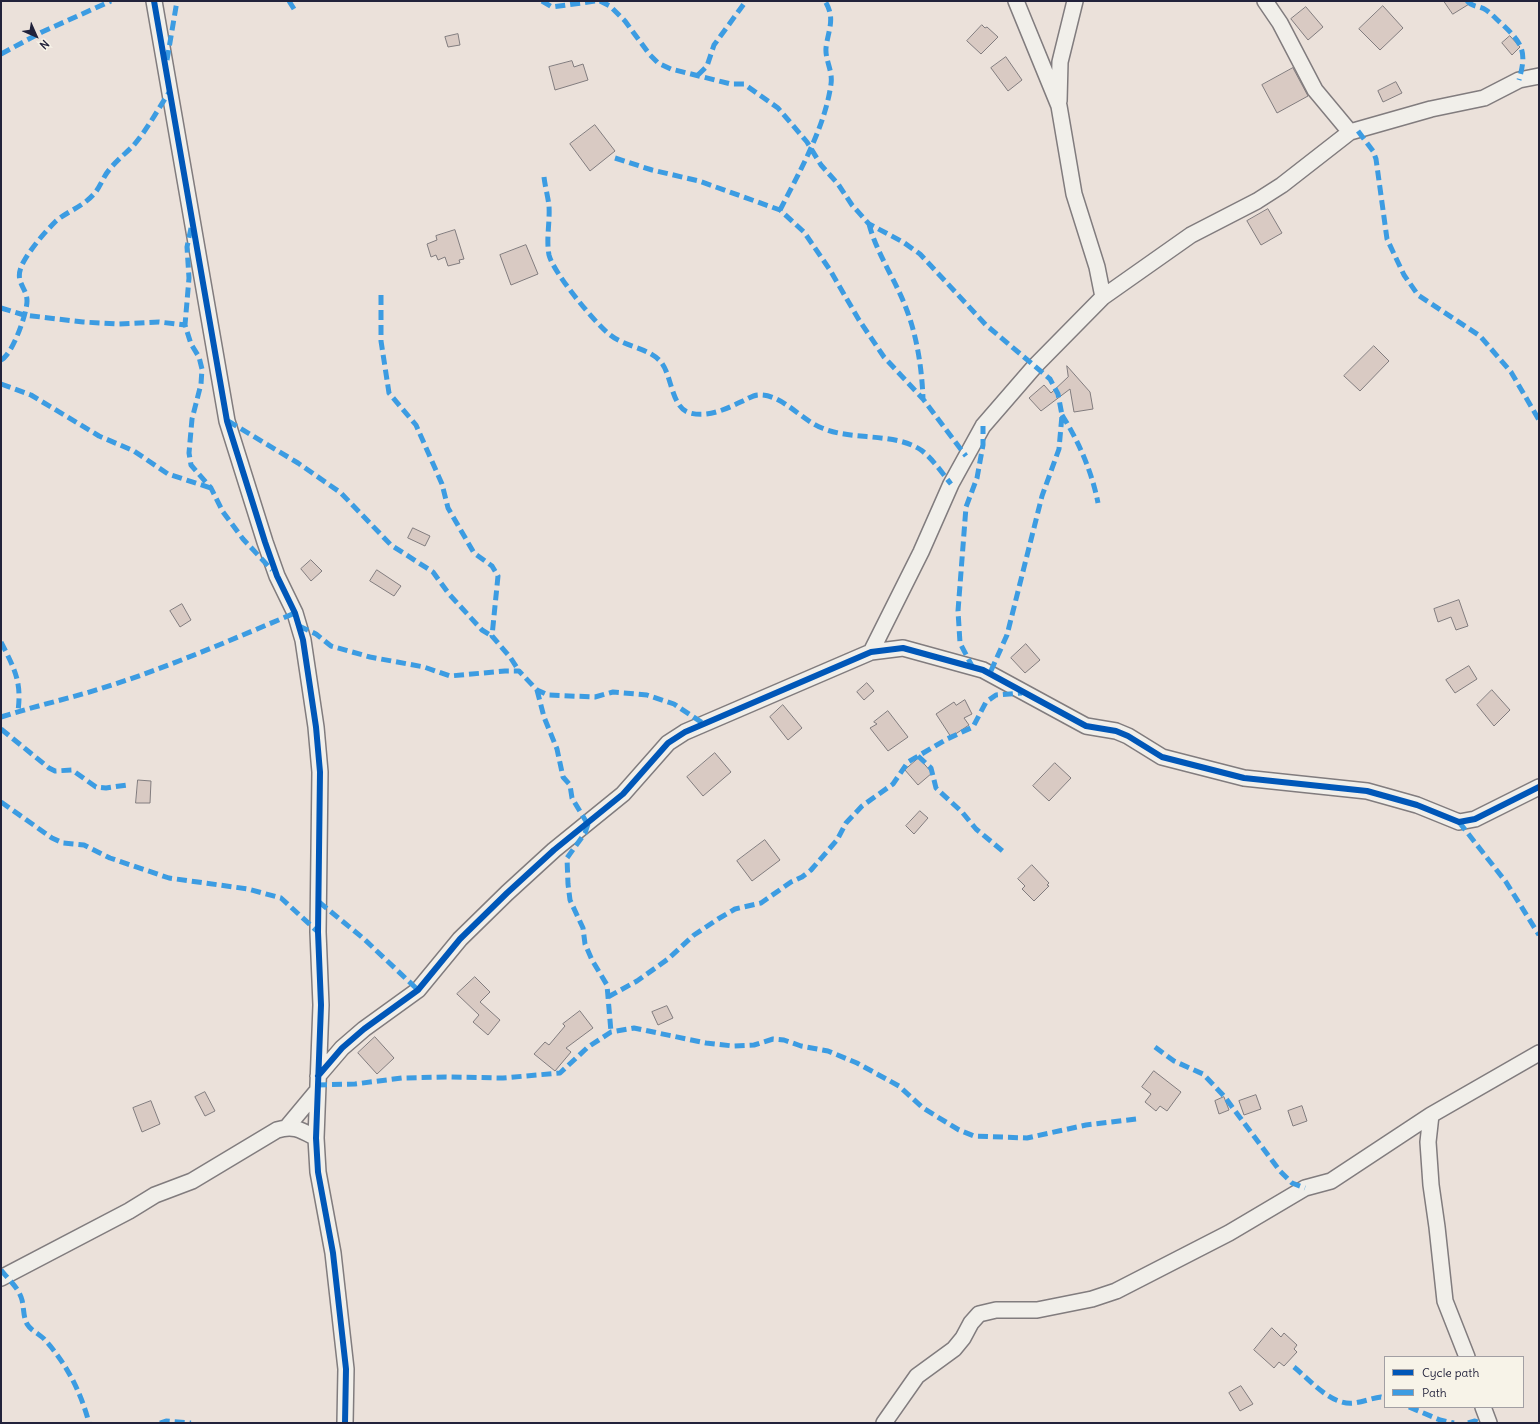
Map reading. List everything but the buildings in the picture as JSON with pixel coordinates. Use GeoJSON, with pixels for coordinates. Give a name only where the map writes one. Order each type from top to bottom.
{"type":"FeatureCollection","features":[{"type":"Feature","properties":{"kind":"street"},"geometry":{"type":"LineString","coordinates":[[154,1],[169,78],[227,421],[265,542],[278,576],[295,613],[301,633],[316,726],[320,772],[318,932],[321,1005],[316,1138],[318,1172],[333,1253],[346,1369],[344,1423]]}},
{"type":"Feature","properties":{"kind":"street"},"geometry":{"type":"LineString","coordinates":[[1016,1],[1059,106]]}},
{"type":"Feature","properties":{"kind":"street"},"geometry":{"type":"LineString","coordinates":[[1075,1],[1060,62],[1059,106],[1074,194],[1096,266],[1103,297]]}},
{"type":"Feature","properties":{"kind":"street"},"geometry":{"type":"LineString","coordinates":[[1265,1],[1280,23],[1315,90],[1350,132]]}},
{"type":"Feature","properties":{"kind":"street"},"geometry":{"type":"LineString","coordinates":[[871,652],[887,622],[951,484],[983,426],[1035,366],[1103,297],[1191,235],[1257,202],[1350,132],[1431,109],[1484,98],[1519,80],[1539,76]]}},
{"type":"Feature","properties":{"kind":"street"},"geometry":{"type":"LineString","coordinates":[[887,622],[893,636],[903,648]]}},
{"type":"Feature","properties":{"kind":"street"},"geometry":{"type":"LineString","coordinates":[[318,1076],[342,1048],[364,1028],[418,990],[460,939],[554,850],[623,794],[668,743],[685,732],[871,652],[903,648],[990,673],[1086,726],[1116,731],[1128,736],[1162,757],[1244,778],[1367,792],[1417,805],[1459,822],[1476,819],[1539,787]]}},
{"type":"Feature","properties":{"kind":"street"},"geometry":{"type":"LineString","coordinates":[[884,1423],[916,1376],[954,1349],[963,1338],[971,1322],[979,1314],[996,1310],[1037,1310],[1092,1299],[1116,1291],[1229,1233],[1305,1188],[1331,1181],[1431,1115],[1539,1053]]}},
{"type":"Feature","properties":{"kind":"street"},"geometry":{"type":"LineString","coordinates":[[287,1127],[317,1091]]}},
{"type":"Feature","properties":{"kind":"street"},"geometry":{"type":"LineString","coordinates":[[1431,1115],[1428,1142],[1431,1185],[1438,1227],[1445,1301],[1467,1356]]}},
{"type":"Feature","properties":{"kind":"street"},"geometry":{"type":"LineString","coordinates":[[1,1278],[129,1211],[155,1195],[192,1181],[278,1130],[287,1127],[297,1128],[316,1138]]}},
{"type":"Feature","properties":{"kind":"street"},"geometry":{"type":"LineString","coordinates":[[1483,1408],[1489,1423]]}},
{"type":"Feature","properties":{"kind":"marked path"},"geometry":{"type":"LineString","coordinates":[[1,54],[42,32],[111,1]]}},
{"type":"Feature","properties":{"kind":"marked path"},"geometry":{"type":"LineString","coordinates":[[167,60],[177,1]]}},
{"type":"Feature","properties":{"kind":"marked path"},"geometry":{"type":"LineString","coordinates":[[289,1],[294,9]]}},
{"type":"Feature","properties":{"kind":"marked path"},"geometry":{"type":"LineString","coordinates":[[542,1],[552,7],[596,1]]}},
{"type":"Feature","properties":{"kind":"marked path"},"geometry":{"type":"LineString","coordinates":[[600,1],[610,6],[625,21],[650,55],[658,63],[671,69],[731,84],[744,84],[778,108],[807,142],[821,165],[869,224],[903,242],[920,254],[986,325],[1050,379],[1058,394],[1062,415],[1059,449],[1042,496],[1007,635],[990,673]]}},
{"type":"Feature","properties":{"kind":"marked path"},"geometry":{"type":"LineString","coordinates":[[698,75],[707,66],[714,45],[746,1]]}},
{"type":"Feature","properties":{"kind":"marked path"},"geometry":{"type":"LineString","coordinates":[[780,210],[796,180],[818,132],[828,100],[831,79],[826,48],[831,19],[825,1]]}},
{"type":"Feature","properties":{"kind":"marked path"},"geometry":{"type":"LineString","coordinates":[[1467,1],[1490,13],[1519,43],[1523,55],[1519,80]]}},
{"type":"Feature","properties":{"kind":"marked path"},"geometry":{"type":"LineString","coordinates":[[1,360],[5,357],[14,343],[24,315],[27,301],[19,274],[27,256],[56,221],[89,199],[100,186],[109,170],[133,146],[143,133],[170,91]]}},
{"type":"Feature","properties":{"kind":"marked path"},"geometry":{"type":"LineString","coordinates":[[1358,131],[1373,151],[1376,159],[1387,239],[1404,275],[1418,295],[1480,336],[1511,372],[1539,420]]}},
{"type":"Feature","properties":{"kind":"marked path"},"geometry":{"type":"LineString","coordinates":[[615,158],[652,170],[699,181],[780,210],[804,232],[830,270],[859,320],[884,357],[923,399],[966,456]]}},
{"type":"Feature","properties":{"kind":"marked path"},"geometry":{"type":"LineString","coordinates":[[544,177],[549,206],[549,255],[558,273],[584,308],[602,328],[622,342],[650,353],[661,362],[668,375],[675,398],[684,410],[697,414],[711,413],[725,409],[753,396],[767,396],[784,403],[822,428],[834,432],[910,444],[921,450],[937,466],[951,484]]}},
{"type":"Feature","properties":{"kind":"marked path"},"geometry":{"type":"LineString","coordinates":[[869,224],[872,235],[902,297],[910,319],[918,353],[923,399]]}},
{"type":"Feature","properties":{"kind":"marked path"},"geometry":{"type":"LineString","coordinates":[[191,228],[187,247],[189,278],[185,325],[191,344],[199,357],[202,369],[201,384],[192,419],[189,453],[191,465],[211,488],[223,512],[243,539],[272,570]]}},
{"type":"Feature","properties":{"kind":"marked path"},"geometry":{"type":"LineString","coordinates":[[381,295],[381,341],[389,393],[416,425],[442,484],[448,508],[474,553],[492,566],[498,576],[492,636],[510,657],[519,671]]}},
{"type":"Feature","properties":{"kind":"marked path"},"geometry":{"type":"LineString","coordinates":[[1,308],[24,315],[83,322],[118,324],[159,322],[185,325]]}},
{"type":"Feature","properties":{"kind":"marked path"},"geometry":{"type":"LineString","coordinates":[[1,384],[31,395],[99,436],[134,451],[168,474],[211,488]]}},
{"type":"Feature","properties":{"kind":"marked path"},"geometry":{"type":"LineString","coordinates":[[1062,415],[1084,458],[1098,503]]}},
{"type":"Feature","properties":{"kind":"marked path"},"geometry":{"type":"LineString","coordinates":[[228,421],[298,463],[341,493],[391,545],[433,572],[449,594],[482,630],[492,636]]}},
{"type":"Feature","properties":{"kind":"marked path"},"geometry":{"type":"LineString","coordinates":[[973,668],[960,643],[958,611],[966,507],[977,478],[983,445],[983,426]]}},
{"type":"Feature","properties":{"kind":"marked path"},"geometry":{"type":"LineString","coordinates":[[1,717],[113,685],[139,676],[192,656],[295,613]]}},
{"type":"Feature","properties":{"kind":"marked path"},"geometry":{"type":"LineString","coordinates":[[299,626],[316,634],[331,646],[370,657],[424,667],[450,676],[519,671],[537,690],[548,695],[595,697],[613,692],[647,695],[674,704],[704,724]]}},
{"type":"Feature","properties":{"kind":"marked path"},"geometry":{"type":"LineString","coordinates":[[1,642],[13,667],[18,683],[18,711]]}},
{"type":"Feature","properties":{"kind":"marked path"},"geometry":{"type":"LineString","coordinates":[[537,690],[544,717],[557,749],[563,777],[570,785],[572,798],[587,823]]}},
{"type":"Feature","properties":{"kind":"marked path"},"geometry":{"type":"LineString","coordinates":[[608,997],[637,981],[668,959],[694,935],[718,919],[735,909],[761,903],[791,882],[802,877],[811,870],[837,840],[846,823],[862,806],[893,784],[908,762],[947,739],[973,727],[986,702],[996,695],[1022,693]]}},
{"type":"Feature","properties":{"kind":"marked path"},"geometry":{"type":"LineString","coordinates":[[1,729],[49,768],[55,771],[72,770],[96,787],[106,788],[127,785]]}},
{"type":"Feature","properties":{"kind":"marked path"},"geometry":{"type":"LineString","coordinates":[[918,756],[931,768],[936,788],[962,812],[976,829],[1005,853]]}},
{"type":"Feature","properties":{"kind":"marked path"},"geometry":{"type":"LineString","coordinates":[[1,802],[52,838],[63,843],[84,845],[110,858],[169,878],[248,889],[281,898],[318,932]]}},
{"type":"Feature","properties":{"kind":"marked path"},"geometry":{"type":"LineString","coordinates":[[1459,822],[1506,882],[1539,935]]}},
{"type":"Feature","properties":{"kind":"marked path"},"geometry":{"type":"LineString","coordinates":[[588,824],[585,833],[567,858],[568,884],[570,900],[583,928],[585,944],[592,960],[607,985],[611,1032]]}},
{"type":"Feature","properties":{"kind":"marked path"},"geometry":{"type":"LineString","coordinates":[[319,902],[363,938],[418,990]]}},
{"type":"Feature","properties":{"kind":"marked path"},"geometry":{"type":"LineString","coordinates":[[317,1085],[355,1084],[402,1078],[503,1078],[560,1073],[588,1047],[611,1032],[634,1028],[706,1043],[733,1046],[754,1045],[773,1039],[784,1040],[801,1046],[828,1051],[857,1063],[899,1086],[923,1108],[959,1130],[974,1136],[1027,1138],[1086,1125],[1136,1119]]}},
{"type":"Feature","properties":{"kind":"marked path"},"geometry":{"type":"LineString","coordinates":[[1155,1047],[1174,1061],[1203,1074],[1224,1096],[1280,1171],[1292,1183],[1305,1188]]}},
{"type":"Feature","properties":{"kind":"marked path"},"geometry":{"type":"LineString","coordinates":[[1,1270],[21,1296],[27,1324],[53,1349],[72,1378],[82,1400],[89,1423]]}},
{"type":"Feature","properties":{"kind":"marked path"},"geometry":{"type":"LineString","coordinates":[[1294,1367],[1321,1391],[1345,1403],[1354,1403],[1381,1397],[1384,1398]]}},
{"type":"Feature","properties":{"kind":"marked path"},"geometry":{"type":"LineString","coordinates":[[1411,1408],[1440,1420],[1454,1423]]}},
{"type":"Feature","properties":{"kind":"marked path"},"geometry":{"type":"LineString","coordinates":[[160,1423],[166,1421],[191,1423]]}},
{"type":"Feature","properties":{"kind":"marked path"},"geometry":{"type":"LineString","coordinates":[[1468,1423],[1475,1421],[1481,1423]]}},
{"type":"Feature","properties":{"kind":"cycle path"},"geometry":{"type":"LineString","coordinates":[[154,1],[227,421],[265,542],[277,576],[295,613],[303,640],[316,727],[320,772],[318,932],[321,1005],[316,1138],[318,1172],[333,1253],[346,1369],[345,1423]]}},
{"type":"Feature","properties":{"kind":"cycle path"},"geometry":{"type":"LineString","coordinates":[[318,1076],[342,1048],[364,1029],[418,990],[460,939],[554,850],[623,794],[668,743],[685,732],[871,652],[903,648],[983,670],[1086,726],[1116,731],[1128,736],[1162,757],[1244,778],[1367,791],[1417,805],[1459,822],[1475,819],[1539,787]]}}]}
